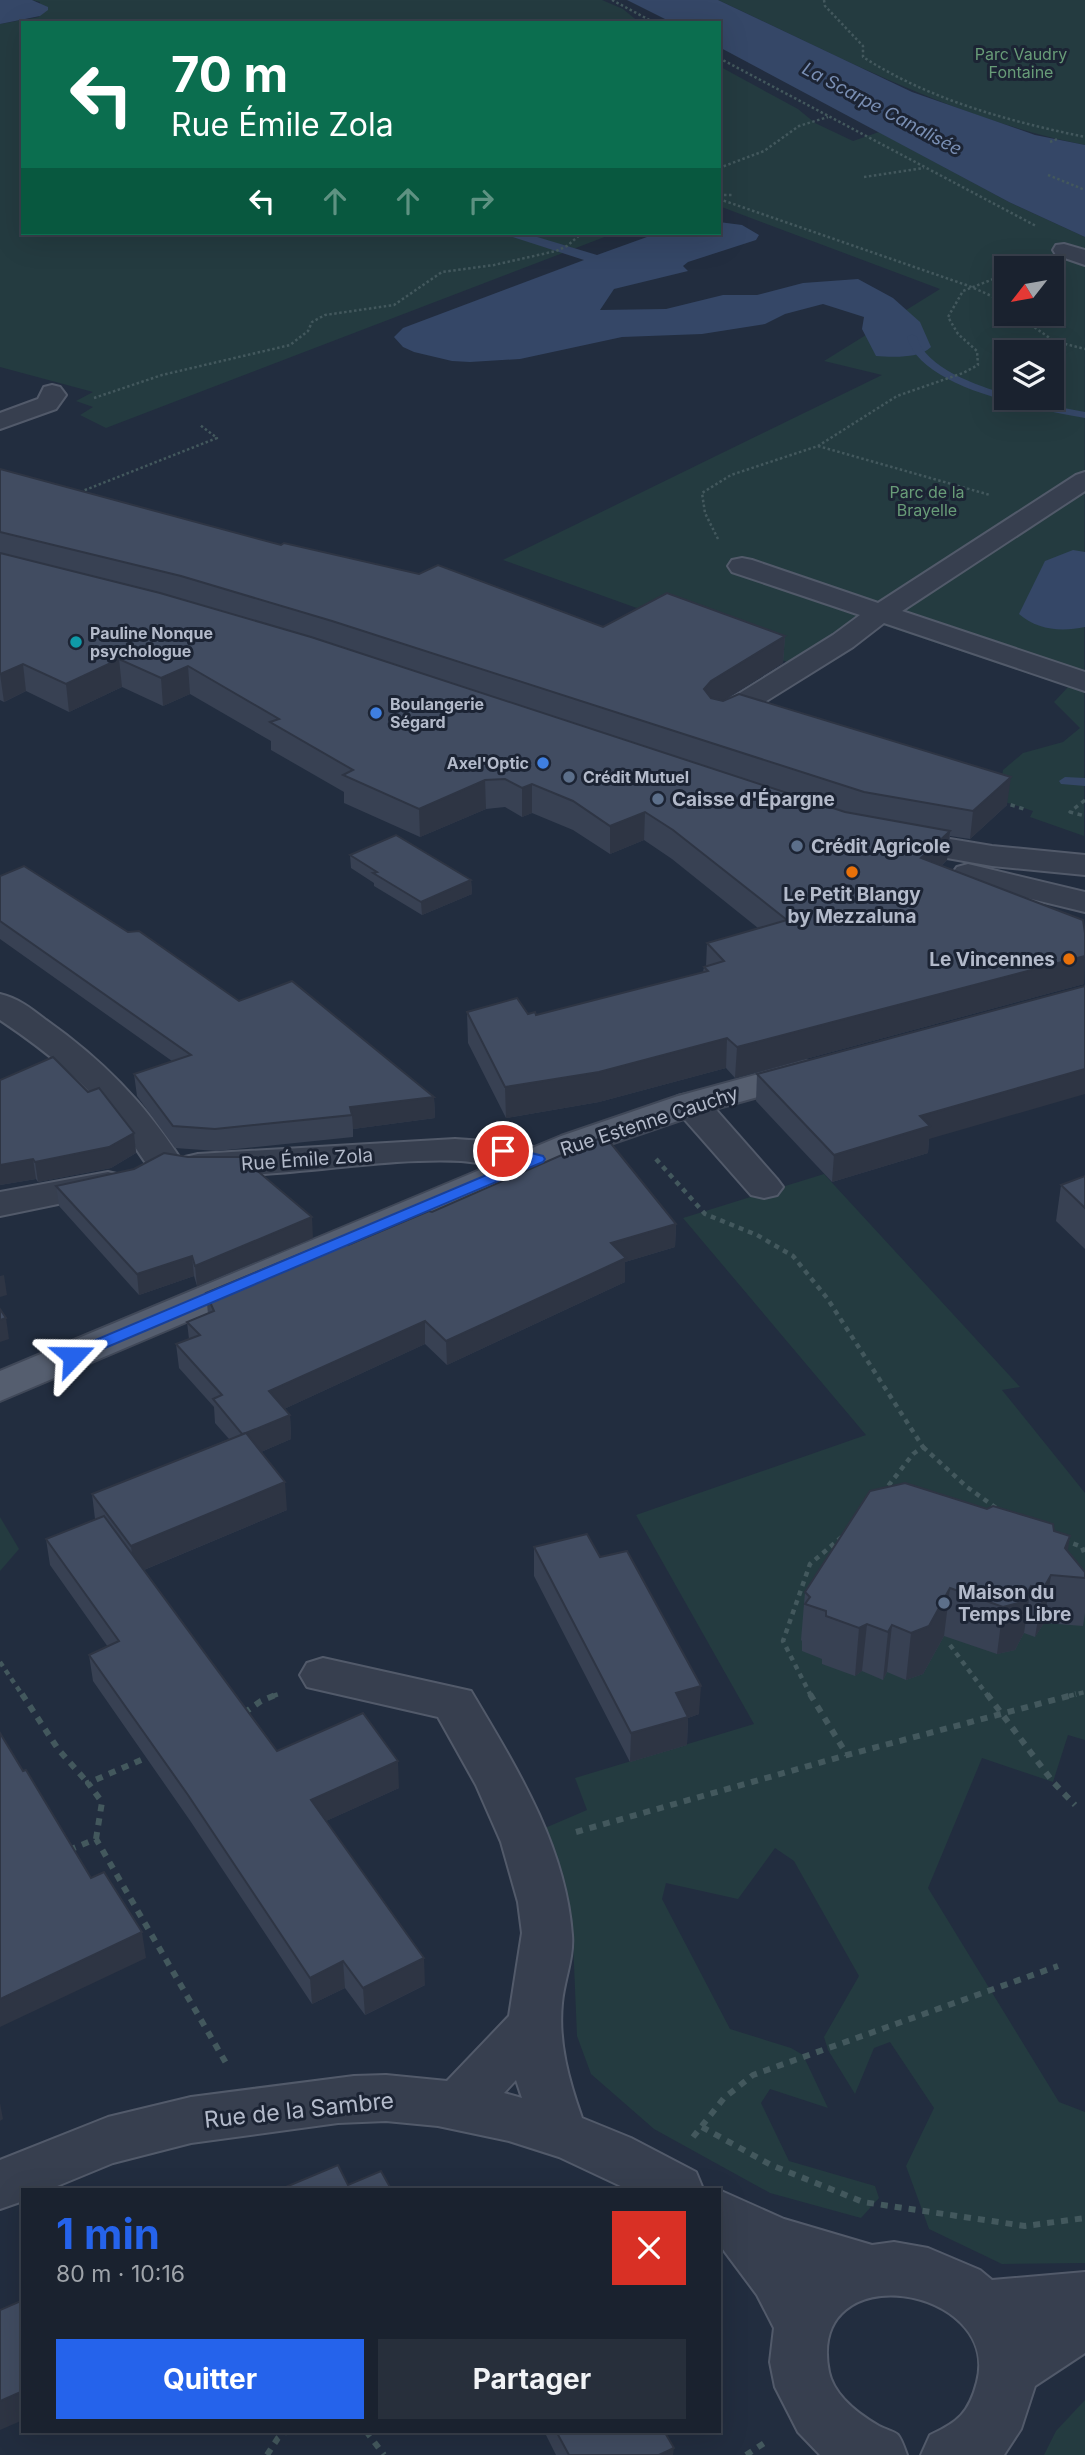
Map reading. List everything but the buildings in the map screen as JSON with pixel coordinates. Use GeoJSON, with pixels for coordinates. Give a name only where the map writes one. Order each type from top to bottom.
{"type":"FeatureCollection","features":[{"type":"Feature","properties":{"kind":"main road","name":"Rue Estenne Cauchy"},"geometry":{"type":"LineString","coordinates":[[0,1387],[608,1130],[838,1064]]}},
{"type":"Feature","properties":{"kind":"street"},"geometry":{"type":"LineString","coordinates":[[1064,250],[1085,258]]}},
{"type":"Feature","properties":{"kind":"street"},"geometry":{"type":"LineString","coordinates":[[0,422],[49,398]]}},
{"type":"Feature","properties":{"kind":"street"},"geometry":{"type":"LineString","coordinates":[[721,717],[1085,480]]}},
{"type":"Feature","properties":{"kind":"street"},"geometry":{"type":"LineString","coordinates":[[742,566],[1085,682]]}},
{"type":"Feature","properties":{"kind":"street"},"geometry":{"type":"LineString","coordinates":[[1085,865],[992,856],[866,835],[960,872],[1085,902]]}},
{"type":"Feature","properties":{"kind":"street"},"geometry":{"type":"LineString","coordinates":[[0,1004],[43,1033],[96,1079],[138,1122],[161,1158],[123,1179],[0,1204]]}},
{"type":"Feature","properties":{"kind":"street"},"geometry":{"type":"LineString","coordinates":[[691,1104],[764,1187]]}},
{"type":"Feature","properties":{"kind":"street","name":"Rue Émile Zola"},"geometry":{"type":"LineString","coordinates":[[161,1158],[190,1164],[217,1165],[399,1153],[503,1151],[538,1159]]}},
{"type":"Feature","properties":{"kind":"street"},"geometry":{"type":"LineString","coordinates":[[323,1675],[454,1703],[504,1789],[541,1888],[548,1937],[535,2024],[540,2076],[559,2131]]}},
{"type":"Feature","properties":{"kind":"street"},"geometry":{"type":"LineString","coordinates":[[458,2106],[535,2024]]}},
{"type":"Feature","properties":{"kind":"street","name":"Rue de la Sambre"},"geometry":{"type":"LineString","coordinates":[[0,2185],[109,2141],[228,2113],[325,2102],[399,2098],[458,2106],[559,2131],[669,2185]]}},
{"type":"Feature","properties":{"kind":"street"},"geometry":{"type":"LineString","coordinates":[[732,2223],[799,2250],[867,2269]]}},
{"type":"Feature","properties":{"kind":"street"},"geometry":{"type":"LineString","coordinates":[[732,2223],[776,2277],[803,2325]]}},
{"type":"Feature","properties":{"kind":"street"},"geometry":{"type":"LineString","coordinates":[[868,2453],[838,2434],[818,2412],[803,2385],[797,2355],[803,2325],[817,2299],[839,2281],[867,2269],[891,2266],[917,2269],[953,2283],[983,2307],[996,2326],[1005,2347],[1009,2370],[1006,2397],[994,2422],[975,2442],[951,2455]]}},
{"type":"Feature","properties":{"kind":"street"},"geometry":{"type":"LineString","coordinates":[[983,2307],[1085,2298]]}},
{"type":"Feature","properties":{"kind":"street"},"geometry":{"type":"LineString","coordinates":[[1009,2370],[1053,2343],[1085,2318]]}},
{"type":"Feature","properties":{"kind":"path"},"geometry":{"type":"LineString","coordinates":[[612,0],[651,21]]}},
{"type":"Feature","properties":{"kind":"path"},"geometry":{"type":"LineString","coordinates":[[824,0],[825,6],[863,47],[863,57],[881,71],[947,98],[1046,129],[1085,137]]}},
{"type":"Feature","properties":{"kind":"path"},"geometry":{"type":"LineString","coordinates":[[721,59],[1042,229]]}},
{"type":"Feature","properties":{"kind":"path"},"geometry":{"type":"LineString","coordinates":[[721,167],[765,151],[799,126],[829,117]]}},
{"type":"Feature","properties":{"kind":"path"},"geometry":{"type":"LineString","coordinates":[[1050,142],[1057,139]]}},
{"type":"Feature","properties":{"kind":"path"},"geometry":{"type":"LineString","coordinates":[[864,177],[925,168]]}},
{"type":"Feature","properties":{"kind":"path"},"geometry":{"type":"LineString","coordinates":[[1048,175],[1085,190]]}},
{"type":"Feature","properties":{"kind":"path"},"geometry":{"type":"LineString","coordinates":[[721,197],[734,195]]}},
{"type":"Feature","properties":{"kind":"path"},"geometry":{"type":"LineString","coordinates":[[721,198],[994,297]]}},
{"type":"Feature","properties":{"kind":"path"},"geometry":{"type":"LineString","coordinates":[[49,398],[83,402],[162,375],[290,345],[308,331],[312,322],[325,315],[394,305],[442,272],[494,265],[556,251],[568,246],[580,235]]}},
{"type":"Feature","properties":{"kind":"path"},"geometry":{"type":"LineString","coordinates":[[742,566],[718,539],[705,513],[702,493],[731,475],[818,446],[897,396],[963,373],[978,365],[977,351],[958,334],[948,317],[954,297],[968,286],[994,278]]}},
{"type":"Feature","properties":{"kind":"path"},"geometry":{"type":"LineString","coordinates":[[1033,326],[1054,341],[1085,349]]}},
{"type":"Feature","properties":{"kind":"path"},"geometry":{"type":"LineString","coordinates":[[76,494],[217,438],[200,425]]}},
{"type":"Feature","properties":{"kind":"path"},"geometry":{"type":"LineString","coordinates":[[818,446],[1042,509]]}},
{"type":"Feature","properties":{"kind":"path"},"geometry":{"type":"LineString","coordinates":[[994,799],[1024,809]]}},
{"type":"Feature","properties":{"kind":"path"},"geometry":{"type":"LineString","coordinates":[[1085,800],[1070,812],[1085,816]]}},
{"type":"Feature","properties":{"kind":"path"},"geometry":{"type":"LineString","coordinates":[[705,1214],[757,1235],[793,1256],[827,1298],[923,1447],[967,1487],[1005,1515]]}},
{"type":"Feature","properties":{"kind":"path"},"geometry":{"type":"LineString","coordinates":[[880,1497],[913,1454],[923,1447]]}},
{"type":"Feature","properties":{"kind":"path"},"geometry":{"type":"LineString","coordinates":[[846,1533],[810,1563],[783,1642],[821,1716],[847,1755]]}},
{"type":"Feature","properties":{"kind":"path"},"geometry":{"type":"LineString","coordinates":[[1059,1539],[1082,1547],[1085,1555]]}},
{"type":"Feature","properties":{"kind":"path"},"geometry":{"type":"LineString","coordinates":[[950,1645],[1053,1782],[1074,1805]]}},
{"type":"Feature","properties":{"kind":"path"},"geometry":{"type":"LineString","coordinates":[[0,1662],[58,1749],[102,1802],[96,1839],[226,2061],[228,2113]]}},
{"type":"Feature","properties":{"kind":"path"},"geometry":{"type":"LineString","coordinates":[[234,1718],[261,1701],[323,1675]]}},
{"type":"Feature","properties":{"kind":"path"},"geometry":{"type":"LineString","coordinates":[[528,1853],[545,1841],[847,1755],[1003,1716],[1085,1692]]}},
{"type":"Feature","properties":{"kind":"path"},"geometry":{"type":"LineString","coordinates":[[88,1783],[161,1751]]}},
{"type":"Feature","properties":{"kind":"path"},"geometry":{"type":"LineString","coordinates":[[60,1854],[96,1839]]}},
{"type":"Feature","properties":{"kind":"path"},"geometry":{"type":"LineString","coordinates":[[669,2185],[685,2146],[724,2098],[753,2075],[1058,1966]]}},
{"type":"Feature","properties":{"kind":"path"},"geometry":{"type":"LineString","coordinates":[[702,2127],[771,2165],[863,2202],[1025,2226],[1085,2218]]}},
{"type":"Feature","properties":{"kind":"path"},"geometry":{"type":"LineString","coordinates":[[267,2455],[284,2433]]}},
{"type":"Feature","properties":{"kind":"path"},"geometry":{"type":"LineString","coordinates":[[368,2433],[384,2455]]}},
{"type":"Feature","properties":{"kind":"green space"},"geometry":{"type":"Polygon","coordinates":[[[32,0],[602,0],[623,9],[638,21],[21,21],[21,235],[610,235],[106,428],[80,415],[93,407],[76,401],[93,392],[0,367],[0,24],[39,17],[40,2],[32,0]]]}},
{"type":"Feature","properties":{"kind":"green space","name":"Parc Vaudry Fontaine"},"geometry":{"type":"Polygon","coordinates":[[[718,0],[1085,0],[1085,145],[989,119],[897,84],[718,0]]]}},
{"type":"Feature","properties":{"kind":"green space","name":"Parc de la Brayelle"},"geometry":{"type":"Polygon","coordinates":[[[721,67],[798,109],[815,123],[853,141],[879,132],[1009,202],[1085,237],[1084,836],[1030,817],[1033,811],[999,800],[1003,770],[1023,753],[1063,742],[1080,728],[1054,702],[1068,687],[883,625],[835,659],[812,671],[503,560],[882,375],[824,361],[940,289],[721,207],[721,67]]]}},
{"type":"Feature","properties":{"kind":"green space"},"geometry":{"type":"Polygon","coordinates":[[[824,1174],[1020,1387],[1002,1390],[1085,1493],[1085,1740],[1068,1735],[1053,1782],[982,1758],[928,1888],[1059,2102],[1085,2112],[1085,2263],[1002,2264],[929,2229],[906,2166],[934,2108],[890,2042],[874,2048],[855,2094],[828,2050],[824,2037],[859,1976],[794,1861],[775,1848],[738,1899],[666,1883],[662,1899],[730,2029],[791,2048],[803,2055],[828,2108],[770,2089],[761,2103],[789,2161],[875,2186],[879,2198],[861,2218],[770,2193],[654,2129],[591,2074],[577,2036],[573,1941],[565,1908],[538,1831],[587,1810],[575,1778],[754,1724],[636,1515],[866,1435],[683,1218],[824,1174]]]}},
{"type":"Feature","properties":{"kind":"green space"},"geometry":{"type":"Polygon","coordinates":[[[0,1517],[19,1549],[0,1571],[0,1517]]]}},
{"type":"Feature","properties":{"kind":"green space"},"geometry":{"type":"Polygon","coordinates":[[[1085,2400],[1085,2455],[1044,2455],[1056,2431],[1085,2400]]]}},
{"type":"Feature","properties":{"kind":"water"},"geometry":{"type":"Polygon","coordinates":[[[0,0],[32,0],[48,7],[48,10],[40,16],[0,24],[0,0]]]}},
{"type":"Feature","properties":{"kind":"water","name":"La Scarpe Canalisée"},"geometry":{"type":"Polygon","coordinates":[[[627,0],[718,0],[912,92],[1035,135],[1085,145],[1085,237],[1009,202],[721,48],[721,21],[669,21],[627,0]]]}},
{"type":"Feature","properties":{"kind":"water"},"geometry":{"type":"Polygon","coordinates":[[[721,222],[742,225],[759,235],[756,240],[688,262],[683,266],[688,271],[614,289],[600,310],[666,309],[723,295],[757,295],[803,283],[858,279],[893,298],[920,322],[931,347],[919,354],[876,356],[862,329],[864,317],[823,304],[785,314],[765,324],[702,334],[622,337],[520,359],[452,361],[414,352],[403,347],[394,337],[403,328],[584,260],[506,235],[531,235],[597,255],[652,235],[721,235],[721,222]]]}},
{"type":"Feature","properties":{"kind":"water"},"geometry":{"type":"Polygon","coordinates":[[[1073,550],[1085,552],[1085,627],[1050,628],[1019,614],[1045,561],[1073,550]]]}},
{"type":"Feature","properties":{"kind":"waterway"},"geometry":{"type":"LineString","coordinates":[[912,337],[915,348],[932,363],[966,385],[1031,405],[1085,415]]}},
{"type":"Feature","properties":{"kind":"waterway"},"geometry":{"type":"LineString","coordinates":[[1065,781],[1085,782]]}},
{"type":"Feature","properties":{"kind":"place","name":"Pauline Nonque psychologue"},"geometry":{"type":"Point","coordinates":[76,642]}},
{"type":"Feature","properties":{"kind":"place","name":"Boulangerie Ségard"},"geometry":{"type":"Point","coordinates":[376,713]}},
{"type":"Feature","properties":{"kind":"place","name":"Axel'Optic"},"geometry":{"type":"Point","coordinates":[543,763]}},
{"type":"Feature","properties":{"kind":"place","name":"Crédit Mutuel"},"geometry":{"type":"Point","coordinates":[569,777]}},
{"type":"Feature","properties":{"kind":"place","name":"Caisse d'Épargne"},"geometry":{"type":"Point","coordinates":[658,799]}},
{"type":"Feature","properties":{"kind":"place","name":"Crédit Agricole"},"geometry":{"type":"Point","coordinates":[797,846]}},
{"type":"Feature","properties":{"kind":"place","name":"Le Petit Blangy by Mezzaluna"},"geometry":{"type":"Point","coordinates":[852,872]}},
{"type":"Feature","properties":{"kind":"place","name":"Le Vincennes"},"geometry":{"type":"Point","coordinates":[1069,959]}},
{"type":"Feature","properties":{"kind":"place","name":"Maison du Temps Libre"},"geometry":{"type":"Point","coordinates":[944,1603]}},
{"type":"Feature","properties":{"kind":"route"},"geometry":{"type":"LineString","coordinates":[[73,1356],[538,1159],[503,1151]]}}]}
